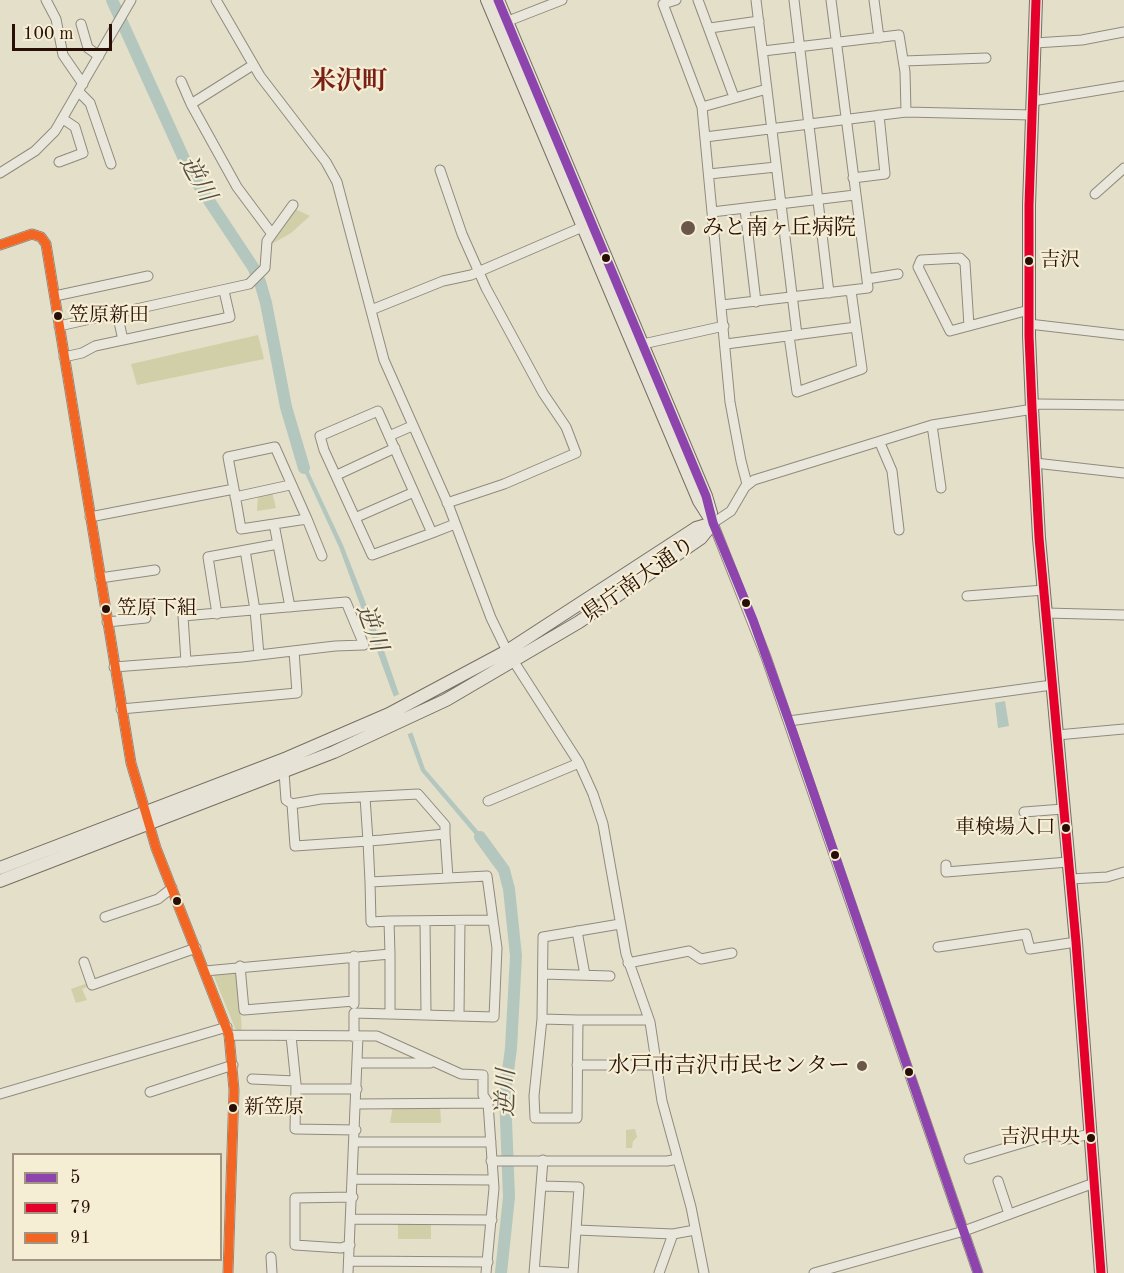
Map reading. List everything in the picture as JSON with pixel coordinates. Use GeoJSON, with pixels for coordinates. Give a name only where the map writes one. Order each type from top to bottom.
{"type":"FeatureCollection","features":[{"type":"Feature","properties":{"kind":"main road"},"geometry":{"type":"LineString","coordinates":[[487,0],[502,23],[699,501],[713,523]]}},
{"type":"Feature","properties":{"kind":"main road"},"geometry":{"type":"LineString","coordinates":[[498,0],[502,23]]}},
{"type":"Feature","properties":{"kind":"main road"},"geometry":{"type":"LineString","coordinates":[[1036,0],[1029,310],[1032,407],[1044,590],[1076,942],[1101,1273]]}},
{"type":"Feature","properties":{"kind":"main road"},"geometry":{"type":"LineString","coordinates":[[587,225],[643,344],[706,495],[713,523]]}},
{"type":"Feature","properties":{"kind":"main road","name":"県庁南大通り"},"geometry":{"type":"LineString","coordinates":[[0,868],[284,772],[411,710],[579,622],[700,538],[713,523]]}},
{"type":"Feature","properties":{"kind":"main road","name":"県庁南大通り"},"geometry":{"type":"LineString","coordinates":[[0,881],[327,742],[392,719]]}},
{"type":"Feature","properties":{"kind":"street"},"geometry":{"type":"LineString","coordinates":[[46,0],[56,19],[63,55],[90,103],[111,164]]}},
{"type":"Feature","properties":{"kind":"street"},"geometry":{"type":"LineString","coordinates":[[216,0],[253,65],[326,162],[337,182],[384,360],[447,503],[494,625],[579,763],[593,794],[603,825],[628,963],[650,1020],[663,1105],[678,1158],[704,1273]]}},
{"type":"Feature","properties":{"kind":"street"},"geometry":{"type":"LineString","coordinates":[[502,23],[562,0]]}},
{"type":"Feature","properties":{"kind":"street"},"geometry":{"type":"LineString","coordinates":[[676,0],[663,4],[702,107],[734,425],[747,484]]}},
{"type":"Feature","properties":{"kind":"street"},"geometry":{"type":"LineString","coordinates":[[698,0],[734,97]]}},
{"type":"Feature","properties":{"kind":"street"},"geometry":{"type":"LineString","coordinates":[[756,0],[792,297],[797,392],[862,369],[851,291]]}},
{"type":"Feature","properties":{"kind":"street"},"geometry":{"type":"LineString","coordinates":[[794,0],[829,293]]}},
{"type":"Feature","properties":{"kind":"street"},"geometry":{"type":"LineString","coordinates":[[722,306],[868,288],[831,0]]}},
{"type":"Feature","properties":{"kind":"street"},"geometry":{"type":"LineString","coordinates":[[874,0],[879,38]]}},
{"type":"Feature","properties":{"kind":"street"},"geometry":{"type":"LineString","coordinates":[[0,173],[35,151],[63,119],[129,4]]}},
{"type":"Feature","properties":{"kind":"street"},"geometry":{"type":"LineString","coordinates":[[710,28],[759,21]]}},
{"type":"Feature","properties":{"kind":"street"},"geometry":{"type":"LineString","coordinates":[[81,24],[88,48],[99,56]]}},
{"type":"Feature","properties":{"kind":"street"},"geometry":{"type":"LineString","coordinates":[[1035,43],[1082,40],[1124,32]]}},
{"type":"Feature","properties":{"kind":"street"},"geometry":{"type":"LineString","coordinates":[[763,51],[898,35],[904,61],[906,112]]}},
{"type":"Feature","properties":{"kind":"street"},"geometry":{"type":"LineString","coordinates":[[904,61],[986,58]]}},
{"type":"Feature","properties":{"kind":"street"},"geometry":{"type":"LineString","coordinates":[[191,104],[253,65]]}},
{"type":"Feature","properties":{"kind":"street"},"geometry":{"type":"LineString","coordinates":[[181,81],[191,104],[237,187],[272,234]]}},
{"type":"Feature","properties":{"kind":"street"},"geometry":{"type":"LineString","coordinates":[[1033,101],[1124,86]]}},
{"type":"Feature","properties":{"kind":"street"},"geometry":{"type":"LineString","coordinates":[[702,107],[767,89]]}},
{"type":"Feature","properties":{"kind":"street"},"geometry":{"type":"LineString","coordinates":[[705,137],[906,112],[1032,115]]}},
{"type":"Feature","properties":{"kind":"street"},"geometry":{"type":"LineString","coordinates":[[853,178],[885,174],[879,115]]}},
{"type":"Feature","properties":{"kind":"street"},"geometry":{"type":"LineString","coordinates":[[59,162],[83,153],[75,128],[63,119]]}},
{"type":"Feature","properties":{"kind":"street"},"geometry":{"type":"LineString","coordinates":[[709,174],[776,166]]}},
{"type":"Feature","properties":{"kind":"street"},"geometry":{"type":"LineString","coordinates":[[1095,194],[1124,168]]}},
{"type":"Feature","properties":{"kind":"street"},"geometry":{"type":"LineString","coordinates":[[440,170],[462,234],[495,306],[543,393],[566,427],[576,453],[504,484],[447,503]]}},
{"type":"Feature","properties":{"kind":"street"},"geometry":{"type":"LineString","coordinates":[[712,212],[855,195]]}},
{"type":"Feature","properties":{"kind":"street"},"geometry":{"type":"LineString","coordinates":[[59,326],[249,284],[264,270],[267,241],[293,205]]}},
{"type":"Feature","properties":{"kind":"street"},"geometry":{"type":"LineString","coordinates":[[745,209],[756,302]]}},
{"type":"Feature","properties":{"kind":"street"},"geometry":{"type":"LineString","coordinates":[[371,310],[443,281],[479,272],[587,225]]}},
{"type":"Feature","properties":{"kind":"street"},"geometry":{"type":"LineString","coordinates":[[0,245],[27,235],[41,237],[46,244],[131,763],[147,820],[228,1031],[233,1065],[225,1194],[228,1273]]}},
{"type":"Feature","properties":{"kind":"street"},"geometry":{"type":"LineString","coordinates":[[969,326],[965,263],[960,258],[921,260],[918,267],[950,331],[969,326],[1029,310]]}},
{"type":"Feature","properties":{"kind":"street"},"geometry":{"type":"LineString","coordinates":[[867,279],[898,274]]}},
{"type":"Feature","properties":{"kind":"street"},"geometry":{"type":"LineString","coordinates":[[55,296],[148,276]]}},
{"type":"Feature","properties":{"kind":"street"},"geometry":{"type":"LineString","coordinates":[[64,357],[123,340],[230,317],[224,291]]}},
{"type":"Feature","properties":{"kind":"street"},"geometry":{"type":"LineString","coordinates":[[117,313],[123,340]]}},
{"type":"Feature","properties":{"kind":"street"},"geometry":{"type":"LineString","coordinates":[[1029,324],[1124,335]]}},
{"type":"Feature","properties":{"kind":"street"},"geometry":{"type":"LineString","coordinates":[[643,344],[724,326]]}},
{"type":"Feature","properties":{"kind":"street"},"geometry":{"type":"LineString","coordinates":[[726,344],[856,327]]}},
{"type":"Feature","properties":{"kind":"street"},"geometry":{"type":"LineString","coordinates":[[978,1273],[753,620],[713,523],[735,506],[747,484],[765,475],[880,443],[932,424],[1032,407],[1038,404],[1124,405]]}},
{"type":"Feature","properties":{"kind":"street"},"geometry":{"type":"LineString","coordinates":[[432,533],[378,411],[320,436],[372,555],[432,533],[455,524]]}},
{"type":"Feature","properties":{"kind":"street"},"geometry":{"type":"LineString","coordinates":[[932,424],[941,488]]}},
{"type":"Feature","properties":{"kind":"street"},"geometry":{"type":"LineString","coordinates":[[389,436],[412,426]]}},
{"type":"Feature","properties":{"kind":"street"},"geometry":{"type":"LineString","coordinates":[[880,443],[892,471],[899,530]]}},
{"type":"Feature","properties":{"kind":"street"},"geometry":{"type":"LineString","coordinates":[[307,519],[241,529],[228,457],[275,447],[307,519],[322,556]]}},
{"type":"Feature","properties":{"kind":"street"},"geometry":{"type":"LineString","coordinates":[[336,475],[394,448]]}},
{"type":"Feature","properties":{"kind":"street"},"geometry":{"type":"LineString","coordinates":[[1035,463],[1124,473]]}},
{"type":"Feature","properties":{"kind":"street"},"geometry":{"type":"LineString","coordinates":[[90,517],[291,485]]}},
{"type":"Feature","properties":{"kind":"street"},"geometry":{"type":"LineString","coordinates":[[357,517],[414,492]]}},
{"type":"Feature","properties":{"kind":"street"},"geometry":{"type":"LineString","coordinates":[[274,524],[290,607]]}},
{"type":"Feature","properties":{"kind":"street"},"geometry":{"type":"LineString","coordinates":[[217,614],[208,557],[278,544]]}},
{"type":"Feature","properties":{"kind":"street"},"geometry":{"type":"LineString","coordinates":[[245,550],[255,610],[259,655]]}},
{"type":"Feature","properties":{"kind":"street"},"geometry":{"type":"LineString","coordinates":[[100,578],[155,570]]}},
{"type":"Feature","properties":{"kind":"street"},"geometry":{"type":"LineString","coordinates":[[967,596],[1044,590]]}},
{"type":"Feature","properties":{"kind":"street"},"geometry":{"type":"LineString","coordinates":[[114,667],[186,662],[364,645],[346,602],[183,616],[186,662]]}},
{"type":"Feature","properties":{"kind":"street"},"geometry":{"type":"LineString","coordinates":[[1046,613],[1124,615]]}},
{"type":"Feature","properties":{"kind":"street"},"geometry":{"type":"LineString","coordinates":[[107,622],[146,618]]}},
{"type":"Feature","properties":{"kind":"street"},"geometry":{"type":"LineString","coordinates":[[121,709],[297,693],[294,651]]}},
{"type":"Feature","properties":{"kind":"street"},"geometry":{"type":"LineString","coordinates":[[789,722],[1052,685]]}},
{"type":"Feature","properties":{"kind":"street"},"geometry":{"type":"LineString","coordinates":[[1057,735],[1124,729]]}},
{"type":"Feature","properties":{"kind":"street"},"geometry":{"type":"LineString","coordinates":[[488,801],[579,763]]}},
{"type":"Feature","properties":{"kind":"street"},"geometry":{"type":"LineString","coordinates":[[284,772],[286,800],[292,804],[321,799],[418,794],[445,825],[448,878]]}},
{"type":"Feature","properties":{"kind":"street"},"geometry":{"type":"LineString","coordinates":[[364,797],[371,922],[493,920]]}},
{"type":"Feature","properties":{"kind":"street"},"geometry":{"type":"LineString","coordinates":[[292,804],[295,846],[445,834]]}},
{"type":"Feature","properties":{"kind":"street"},"geometry":{"type":"LineString","coordinates":[[1024,812],[1064,809]]}},
{"type":"Feature","properties":{"kind":"street"},"geometry":{"type":"LineString","coordinates":[[946,865],[946,872],[1068,862]]}},
{"type":"Feature","properties":{"kind":"street"},"geometry":{"type":"LineString","coordinates":[[1070,879],[1107,877],[1124,873]]}},
{"type":"Feature","properties":{"kind":"street"},"geometry":{"type":"LineString","coordinates":[[354,1013],[494,1017],[497,948],[487,876],[370,882]]}},
{"type":"Feature","properties":{"kind":"street"},"geometry":{"type":"LineString","coordinates":[[105,917],[158,899],[172,888]]}},
{"type":"Feature","properties":{"kind":"street"},"geometry":{"type":"LineString","coordinates":[[389,921],[390,1013]]}},
{"type":"Feature","properties":{"kind":"street"},"geometry":{"type":"LineString","coordinates":[[425,921],[426,1014]]}},
{"type":"Feature","properties":{"kind":"street"},"geometry":{"type":"LineString","coordinates":[[459,1016],[460,921]]}},
{"type":"Feature","properties":{"kind":"street"},"geometry":{"type":"LineString","coordinates":[[578,1020],[577,1118],[535,1118],[534,1096],[542,1019],[543,938],[620,924]]}},
{"type":"Feature","properties":{"kind":"street"},"geometry":{"type":"LineString","coordinates":[[577,931],[585,975]]}},
{"type":"Feature","properties":{"kind":"street"},"geometry":{"type":"LineString","coordinates":[[938,947],[1026,934],[1030,949],[1076,942]]}},
{"type":"Feature","properties":{"kind":"street"},"geometry":{"type":"LineString","coordinates":[[84,962],[92,985],[196,948]]}},
{"type":"Feature","properties":{"kind":"street"},"geometry":{"type":"LineString","coordinates":[[628,963],[689,951],[701,959],[732,953]]}},
{"type":"Feature","properties":{"kind":"street"},"geometry":{"type":"LineString","coordinates":[[205,971],[390,954]]}},
{"type":"Feature","properties":{"kind":"street"},"geometry":{"type":"LineString","coordinates":[[348,1273],[357,1104],[354,956]]}},
{"type":"Feature","properties":{"kind":"street"},"geometry":{"type":"LineString","coordinates":[[240,966],[244,1010],[354,1001]]}},
{"type":"Feature","properties":{"kind":"street"},"geometry":{"type":"LineString","coordinates":[[543,974],[610,976]]}},
{"type":"Feature","properties":{"kind":"street"},"geometry":{"type":"LineString","coordinates":[[542,1019],[650,1020]]}},
{"type":"Feature","properties":{"kind":"street"},"geometry":{"type":"LineString","coordinates":[[0,1094],[228,1031],[291,1036],[377,1036],[460,1074],[483,1075],[483,1095],[488,1104],[490,1142],[494,1161],[492,1220],[486,1273]]}},
{"type":"Feature","properties":{"kind":"street"},"geometry":{"type":"LineString","coordinates":[[291,1036],[295,1085],[295,1129],[356,1130]]}},
{"type":"Feature","properties":{"kind":"street"},"geometry":{"type":"LineString","coordinates":[[357,1063],[435,1063]]}},
{"type":"Feature","properties":{"kind":"street"},"geometry":{"type":"LineString","coordinates":[[150,1092],[233,1065]]}},
{"type":"Feature","properties":{"kind":"street"},"geometry":{"type":"LineString","coordinates":[[577,1065],[657,1065]]}},
{"type":"Feature","properties":{"kind":"street"},"geometry":{"type":"LineString","coordinates":[[252,1079],[295,1085],[357,1089]]}},
{"type":"Feature","properties":{"kind":"street"},"geometry":{"type":"LineString","coordinates":[[357,1104],[488,1104]]}},
{"type":"Feature","properties":{"kind":"street"},"geometry":{"type":"LineString","coordinates":[[969,1159],[1052,1134],[1069,1139],[1090,1134]]}},
{"type":"Feature","properties":{"kind":"street"},"geometry":{"type":"LineString","coordinates":[[355,1142],[490,1142]]}},
{"type":"Feature","properties":{"kind":"street"},"geometry":{"type":"LineString","coordinates":[[494,1161],[667,1161],[678,1158]]}},
{"type":"Feature","properties":{"kind":"street"},"geometry":{"type":"LineString","coordinates":[[542,1186],[579,1187],[572,1273],[535,1272],[543,1160]]}},
{"type":"Feature","properties":{"kind":"street"},"geometry":{"type":"LineString","coordinates":[[354,1179],[492,1180]]}},
{"type":"Feature","properties":{"kind":"street"},"geometry":{"type":"LineString","coordinates":[[998,1181],[1010,1214]]}},
{"type":"Feature","properties":{"kind":"street"},"geometry":{"type":"LineString","coordinates":[[816,1273],[964,1231],[1095,1183]]}},
{"type":"Feature","properties":{"kind":"street"},"geometry":{"type":"LineString","coordinates":[[350,1245],[340,1248],[295,1245],[295,1198],[353,1197]]}},
{"type":"Feature","properties":{"kind":"street"},"geometry":{"type":"LineString","coordinates":[[352,1219],[492,1220]]}},
{"type":"Feature","properties":{"kind":"street"},"geometry":{"type":"LineString","coordinates":[[577,1230],[673,1234],[695,1230]]}},
{"type":"Feature","properties":{"kind":"street"},"geometry":{"type":"LineString","coordinates":[[659,1273],[673,1234]]}},
{"type":"Feature","properties":{"kind":"street"},"geometry":{"type":"LineString","coordinates":[[271,1257],[272,1273]]}},
{"type":"Feature","properties":{"kind":"street"},"geometry":{"type":"LineString","coordinates":[[349,1261],[488,1262]]}},
{"type":"Feature","properties":{"kind":"green space"},"geometry":{"type":"Polygon","coordinates":[[[293,208],[310,216],[291,233],[270,245],[293,208]]]}},
{"type":"Feature","properties":{"kind":"green space"},"geometry":{"type":"Polygon","coordinates":[[[258,335],[264,359],[137,385],[131,364],[258,335]]]}},
{"type":"Feature","properties":{"kind":"green space"},"geometry":{"type":"Polygon","coordinates":[[[272,492],[276,508],[257,511],[258,495],[272,492]]]}},
{"type":"Feature","properties":{"kind":"green space"},"geometry":{"type":"Polygon","coordinates":[[[238,971],[242,1034],[237,1033],[213,974],[238,971]]]}},
{"type":"Feature","properties":{"kind":"green space"},"geometry":{"type":"Polygon","coordinates":[[[88,983],[89,986],[82,989],[87,1000],[76,1003],[71,989],[88,983]]]}},
{"type":"Feature","properties":{"kind":"green space"},"geometry":{"type":"Polygon","coordinates":[[[440,1105],[441,1123],[390,1123],[393,1106],[440,1105]]]}},
{"type":"Feature","properties":{"kind":"green space"},"geometry":{"type":"Polygon","coordinates":[[[635,1129],[637,1137],[633,1141],[632,1148],[626,1148],[626,1130],[635,1129]]]}},
{"type":"Feature","properties":{"kind":"green space"},"geometry":{"type":"Polygon","coordinates":[[[398,1221],[431,1221],[431,1239],[398,1239],[398,1221]]]}},
{"type":"Feature","properties":{"kind":"water"},"geometry":{"type":"Polygon","coordinates":[[[300,453],[343,545],[381,642],[425,769],[492,847],[488,850],[421,771],[339,547],[296,454],[300,453]]]}},
{"type":"Feature","properties":{"kind":"water"},"geometry":{"type":"Polygon","coordinates":[[[1005,701],[1009,726],[998,728],[995,703],[1005,701]]]}},
{"type":"Feature","properties":{"kind":"pier"},"geometry":{"type":"Polygon","coordinates":[[[402,693],[413,732],[404,736],[393,697],[402,693]]]}},
{"type":"Feature","properties":{"kind":"waterway","name":"逆川"},"geometry":{"type":"LineString","coordinates":[[112,0],[190,172],[253,267],[260,282],[286,407],[304,468]]}},
{"type":"Feature","properties":{"kind":"waterway","name":"逆川"},"geometry":{"type":"LineString","coordinates":[[480,837],[504,870],[509,889],[516,956],[511,1048],[505,1094],[509,1197],[501,1273]]}},
{"type":"Feature","properties":{"kind":"transit line","name":"5"},"geometry":{"type":"LineString","coordinates":[[498,0],[706,496],[713,523],[753,620],[978,1273]]}},
{"type":"Feature","properties":{"kind":"transit line","name":"79"},"geometry":{"type":"LineString","coordinates":[[1036,0],[1029,205],[1029,336],[1032,407],[1039,538],[1076,942],[1101,1273]]}},
{"type":"Feature","properties":{"kind":"transit line","name":"91"},"geometry":{"type":"LineString","coordinates":[[0,245],[32,234],[41,237],[46,244],[131,763],[156,848],[229,1035],[234,1090],[228,1273]]}},
{"type":"Feature","properties":{"kind":"place","name":"みと南ヶ丘病院"},"geometry":{"type":"Point","coordinates":[688,228]}},
{"type":"Feature","properties":{"kind":"place","name":"吉沢"},"geometry":{"type":"Point","coordinates":[1029,261]}},
{"type":"Feature","properties":{"kind":"place","name":"笠原新田"},"geometry":{"type":"Point","coordinates":[58,316]}},
{"type":"Feature","properties":{"kind":"place","name":"笠原下組"},"geometry":{"type":"Point","coordinates":[106,609]}},
{"type":"Feature","properties":{"kind":"place","name":"車検場入口"},"geometry":{"type":"Point","coordinates":[1066,828]}},
{"type":"Feature","properties":{"kind":"place","name":"水戸市吉沢市民センター"},"geometry":{"type":"Point","coordinates":[862,1066]}},
{"type":"Feature","properties":{"kind":"place","name":"新笠原"},"geometry":{"type":"Point","coordinates":[233,1108]}},
{"type":"Feature","properties":{"kind":"place","name":"吉沢中央"},"geometry":{"type":"Point","coordinates":[1091,1138]}},
{"type":"Feature","properties":{"kind":"district","name":"米沢町"},"geometry":{"type":"Point","coordinates":[349,82]}}]}
